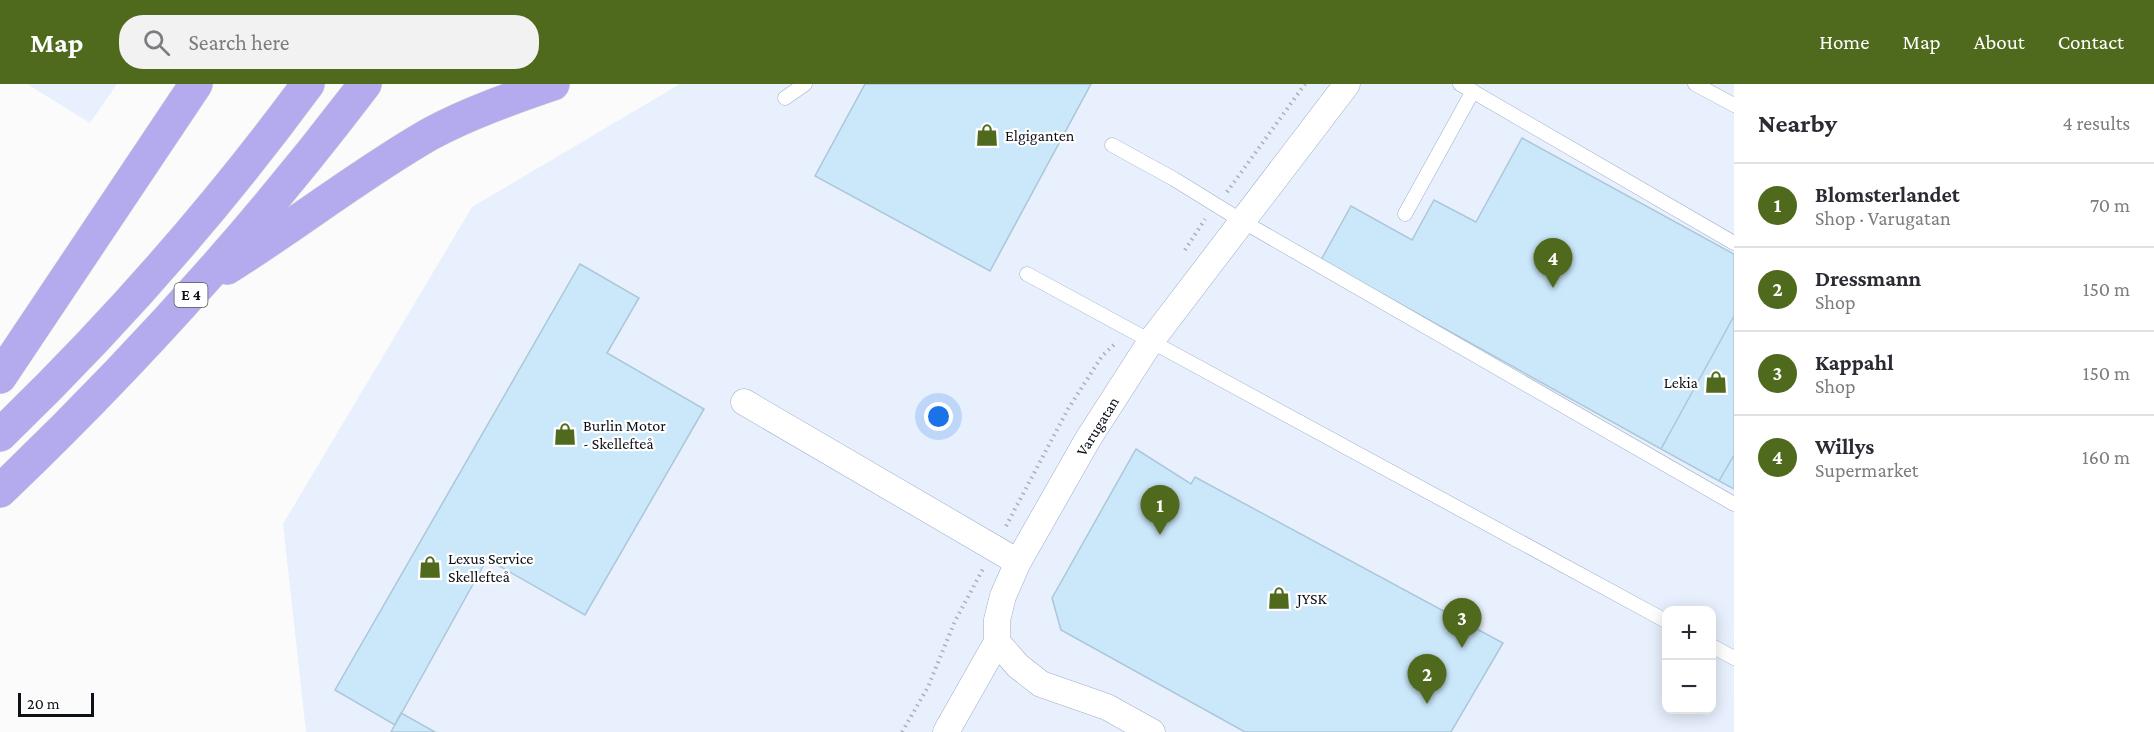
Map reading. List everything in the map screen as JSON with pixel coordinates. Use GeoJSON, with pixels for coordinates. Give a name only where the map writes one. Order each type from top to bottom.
{"type":"FeatureCollection","features":[{"type":"Feature","properties":{"kind":"highway"},"geometry":{"type":"LineString","coordinates":[[0,377],[196,84]]}},
{"type":"Feature","properties":{"kind":"highway","name":"E 4"},"geometry":{"type":"LineString","coordinates":[[0,435],[104,330],[201,218],[308,84]]}},
{"type":"Feature","properties":{"kind":"highway","name":"E 4"},"geometry":{"type":"LineString","coordinates":[[0,491],[111,381],[201,284],[273,200],[365,84]]}},
{"type":"Feature","properties":{"kind":"highway"},"geometry":{"type":"LineString","coordinates":[[201,284],[276,238],[374,169],[432,134],[500,102],[553,84]]}},
{"type":"Feature","properties":{"kind":"street","name":"Varugatan"},"geometry":{"type":"LineString","coordinates":[[998,642],[997,620],[1003,596],[1018,562],[1088,439],[1152,341],[1347,84]]}},
{"type":"Feature","properties":{"kind":"street"},"geometry":{"type":"LineString","coordinates":[[744,402],[1018,562]]}},
{"type":"Feature","properties":{"kind":"street"},"geometry":{"type":"LineString","coordinates":[[946,732],[998,642],[1018,666],[1041,684],[1107,707],[1152,732]]}},
{"type":"Feature","properties":{"kind":"lane"},"geometry":{"type":"LineString","coordinates":[[785,98],[805,84]]}},
{"type":"Feature","properties":{"kind":"lane"},"geometry":{"type":"LineString","coordinates":[[1695,84],[1734,105]]}},
{"type":"Feature","properties":{"kind":"lane"},"geometry":{"type":"LineString","coordinates":[[1405,214],[1466,88],[1734,243]]}},
{"type":"Feature","properties":{"kind":"lane"},"geometry":{"type":"LineString","coordinates":[[1112,145],[1734,504]]}},
{"type":"Feature","properties":{"kind":"lane"},"geometry":{"type":"LineString","coordinates":[[1027,274],[1662,619]]}},
{"type":"Feature","properties":{"kind":"lane"},"geometry":{"type":"LineString","coordinates":[[1716,648],[1734,658]]}},
{"type":"Feature","properties":{"kind":"shaded area"},"geometry":{"type":"Polygon","coordinates":[[[27,84],[117,84],[90,123],[27,84]]]}},
{"type":"Feature","properties":{"kind":"shaded area"},"geometry":{"type":"Polygon","coordinates":[[[680,84],[1734,84],[1734,732],[306,732],[283,524],[472,207],[680,84]]]}},
{"type":"Feature","properties":{"kind":"building"},"geometry":{"type":"Polygon","coordinates":[[[865,84],[1091,84],[990,271],[815,176],[865,84]]]}},
{"type":"Feature","properties":{"kind":"building"},"geometry":{"type":"Polygon","coordinates":[[[1522,138],[1734,254],[1734,316],[1661,449],[1321,260],[1351,206],[1412,240],[1434,200],[1476,222],[1522,138]]]}},
{"type":"Feature","properties":{"kind":"building"},"geometry":{"type":"Polygon","coordinates":[[[580,264],[639,298],[607,353],[704,409],[585,615],[487,559],[395,725],[335,690],[580,264]]]}},
{"type":"Feature","properties":{"kind":"building","name":"Lekia"},"geometry":{"type":"Polygon","coordinates":[[[1734,316],[1734,455],[1719,481],[1661,449],[1734,316]]]}},
{"type":"Feature","properties":{"kind":"building"},"geometry":{"type":"Polygon","coordinates":[[[1136,449],[1191,484],[1195,477],[1503,643],[1451,732],[1245,732],[1061,630],[1052,598],[1136,449]]]}},
{"type":"Feature","properties":{"kind":"building"},"geometry":{"type":"Polygon","coordinates":[[[1734,455],[1734,489],[1719,481],[1734,455]]]}},
{"type":"Feature","properties":{"kind":"building"},"geometry":{"type":"Polygon","coordinates":[[[401,713],[435,732],[391,732],[401,713]]]}},
{"type":"Feature","properties":{"kind":"place","name":"Elgiganten"},"geometry":{"type":"Point","coordinates":[987,135]}},
{"type":"Feature","properties":{"kind":"place","name":"Willys"},"geometry":{"type":"Point","coordinates":[1553,288]}},
{"type":"Feature","properties":{"kind":"place","name":"Lekia"},"geometry":{"type":"Point","coordinates":[1716,382]}},
{"type":"Feature","properties":{"kind":"place","name":"Burlin Motor - Skellefteå"},"geometry":{"type":"Point","coordinates":[565,434]}},
{"type":"Feature","properties":{"kind":"place","name":"Blomsterlandet"},"geometry":{"type":"Point","coordinates":[1160,535]}},
{"type":"Feature","properties":{"kind":"place","name":"Lexus Service Skellefteå"},"geometry":{"type":"Point","coordinates":[430,567]}},
{"type":"Feature","properties":{"kind":"place","name":"JYSK"},"geometry":{"type":"Point","coordinates":[1279,598]}},
{"type":"Feature","properties":{"kind":"place","name":"Kappahl"},"geometry":{"type":"Point","coordinates":[1462,648]}},
{"type":"Feature","properties":{"kind":"place","name":"Dressmann"},"geometry":{"type":"Point","coordinates":[1427,704]}}]}
